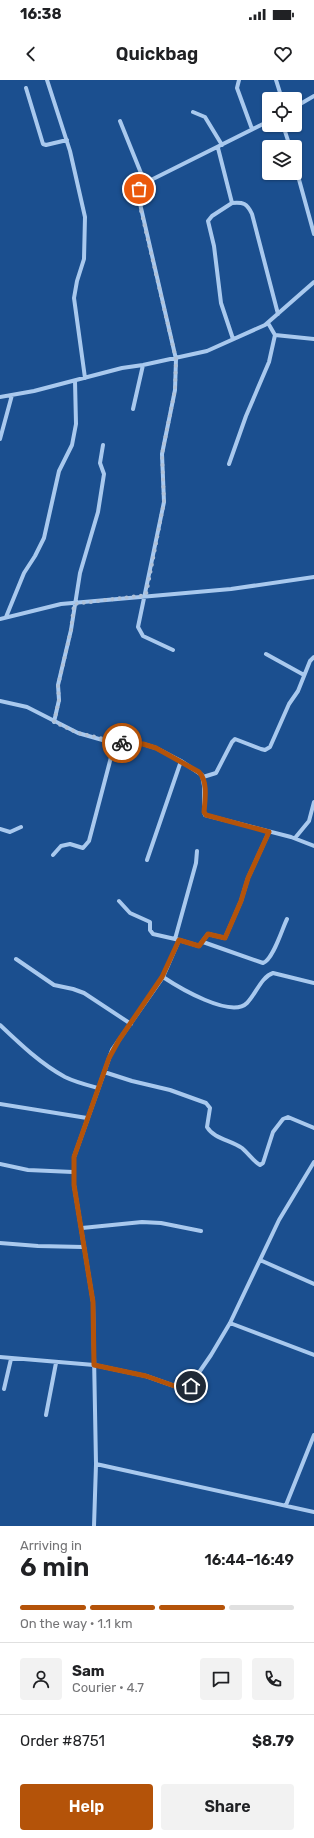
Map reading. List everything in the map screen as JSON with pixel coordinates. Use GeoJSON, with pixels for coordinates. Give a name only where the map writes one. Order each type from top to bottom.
{"type":"FeatureCollection","features":[{"type":"Feature","properties":{"kind":"street"},"geometry":{"type":"LineString","coordinates":[[47,80],[67,140],[85,217],[84,259],[77,281],[74,298],[85,378]]}},
{"type":"Feature","properties":{"kind":"street"},"geometry":{"type":"LineString","coordinates":[[239,80],[237,88],[252,129]]}},
{"type":"Feature","properties":{"kind":"street"},"geometry":{"type":"LineString","coordinates":[[276,80],[280,92]]}},
{"type":"Feature","properties":{"kind":"street"},"geometry":{"type":"LineString","coordinates":[[26,88],[43,144],[46,145],[67,140]]}},
{"type":"Feature","properties":{"kind":"street"},"geometry":{"type":"LineString","coordinates":[[302,103],[314,96]]}},
{"type":"Feature","properties":{"kind":"street"},"geometry":{"type":"LineString","coordinates":[[193,112],[206,117],[220,146],[232,203]]}},
{"type":"Feature","properties":{"kind":"street"},"geometry":{"type":"LineString","coordinates":[[120,121],[145,183]]}},
{"type":"Feature","properties":{"kind":"street"},"geometry":{"type":"LineString","coordinates":[[173,650],[143,636],[138,627],[146,595],[164,502],[162,454],[175,390],[176,359],[139,202],[139,189],[145,183],[262,124]]}},
{"type":"Feature","properties":{"kind":"street"},"geometry":{"type":"LineString","coordinates":[[299,180],[314,234]]}},
{"type":"Feature","properties":{"kind":"street"},"geometry":{"type":"LineString","coordinates":[[233,339],[221,303],[214,246],[208,221],[212,216],[232,203],[243,202],[249,207],[278,314]]}},
{"type":"Feature","properties":{"kind":"street"},"geometry":{"type":"LineString","coordinates":[[0,397],[34,392],[122,368],[176,359],[207,351],[268,324],[301,291],[314,282]]}},
{"type":"Feature","properties":{"kind":"street"},"geometry":{"type":"LineString","coordinates":[[229,464],[243,423],[269,362],[275,335],[268,324]]}},
{"type":"Feature","properties":{"kind":"street"},"geometry":{"type":"LineString","coordinates":[[275,335],[314,339]]}},
{"type":"Feature","properties":{"kind":"street"},"geometry":{"type":"LineString","coordinates":[[133,409],[143,365]]}},
{"type":"Feature","properties":{"kind":"street"},"geometry":{"type":"LineString","coordinates":[[6,617],[24,573],[44,538],[59,471],[72,445],[76,424],[75,381]]}},
{"type":"Feature","properties":{"kind":"street"},"geometry":{"type":"LineString","coordinates":[[0,439],[12,395]]}},
{"type":"Feature","properties":{"kind":"street"},"geometry":{"type":"LineString","coordinates":[[54,722],[59,700],[58,686],[71,630],[80,573],[98,512],[104,474],[100,463],[103,445]]}},
{"type":"Feature","properties":{"kind":"street"},"geometry":{"type":"LineString","coordinates":[[0,619],[46,607],[146,595],[231,589],[314,578]]}},
{"type":"Feature","properties":{"kind":"street"},"geometry":{"type":"LineString","coordinates":[[266,654],[304,675]]}},
{"type":"Feature","properties":{"kind":"street"},"geometry":{"type":"LineString","coordinates":[[203,777],[216,772],[235,739],[265,750],[270,747],[310,661],[314,657]]}},
{"type":"Feature","properties":{"kind":"street"},"geometry":{"type":"LineString","coordinates":[[0,701],[26,707],[78,733],[115,742],[150,746],[181,761],[199,772],[203,777],[205,798],[204,812],[206,815],[295,838],[314,846]]}},
{"type":"Feature","properties":{"kind":"street"},"geometry":{"type":"LineString","coordinates":[[53,855],[61,846],[70,844],[83,848],[89,841],[115,742]]}},
{"type":"Feature","properties":{"kind":"street"},"geometry":{"type":"LineString","coordinates":[[147,860],[181,761]]}},
{"type":"Feature","properties":{"kind":"street"},"geometry":{"type":"LineString","coordinates":[[295,838],[309,821],[314,802]]}},
{"type":"Feature","properties":{"kind":"street"},"geometry":{"type":"LineString","coordinates":[[0,829],[10,832],[21,827]]}},
{"type":"Feature","properties":{"kind":"street"},"geometry":{"type":"LineString","coordinates":[[119,901],[130,913],[150,922],[150,930],[153,934],[199,946],[210,934],[225,938],[241,901],[248,878],[269,832]]}},
{"type":"Feature","properties":{"kind":"street"},"geometry":{"type":"LineString","coordinates":[[94,1526],[96,1464],[93,1302],[74,1185],[74,1157],[112,1050],[162,977],[177,940],[196,863],[197,851]]}},
{"type":"Feature","properties":{"kind":"street"},"geometry":{"type":"LineString","coordinates":[[203,942],[263,963],[268,961],[287,919]]}},
{"type":"Feature","properties":{"kind":"street"},"geometry":{"type":"LineString","coordinates":[[16,959],[54,985],[84,993],[131,1024]]}},
{"type":"Feature","properties":{"kind":"street"},"geometry":{"type":"LineString","coordinates":[[162,977],[201,998],[216,1004],[238,1008],[247,1003],[270,974],[279,974],[314,983]]}},
{"type":"Feature","properties":{"kind":"street"},"geometry":{"type":"LineString","coordinates":[[0,1025],[55,1071],[67,1078],[98,1088]]}},
{"type":"Feature","properties":{"kind":"street"},"geometry":{"type":"LineString","coordinates":[[104,1072],[132,1081],[170,1090],[206,1103],[210,1108],[207,1127],[209,1130],[242,1148],[260,1165],[263,1163],[273,1132],[284,1118],[298,1120],[314,1128]]}},
{"type":"Feature","properties":{"kind":"street"},"geometry":{"type":"LineString","coordinates":[[0,1104],[87,1118]]}},
{"type":"Feature","properties":{"kind":"street"},"geometry":{"type":"LineString","coordinates":[[0,1357],[56,1363],[94,1365],[146,1376],[173,1386],[186,1388],[193,1384],[230,1323],[288,1203],[314,1162]]}},
{"type":"Feature","properties":{"kind":"street"},"geometry":{"type":"LineString","coordinates":[[0,1164],[28,1170],[73,1172]]}},
{"type":"Feature","properties":{"kind":"street"},"geometry":{"type":"LineString","coordinates":[[82,1228],[142,1222],[161,1223],[201,1231]]}},
{"type":"Feature","properties":{"kind":"street"},"geometry":{"type":"LineString","coordinates":[[0,1243],[83,1247]]}},
{"type":"Feature","properties":{"kind":"street"},"geometry":{"type":"LineString","coordinates":[[260,1260],[314,1284]]}},
{"type":"Feature","properties":{"kind":"street"},"geometry":{"type":"LineString","coordinates":[[230,1323],[314,1355]]}},
{"type":"Feature","properties":{"kind":"street"},"geometry":{"type":"LineString","coordinates":[[4,1389],[11,1359]]}},
{"type":"Feature","properties":{"kind":"street"},"geometry":{"type":"LineString","coordinates":[[46,1415],[56,1363]]}},
{"type":"Feature","properties":{"kind":"street"},"geometry":{"type":"LineString","coordinates":[[286,1505],[314,1436]]}},
{"type":"Feature","properties":{"kind":"street"},"geometry":{"type":"LineString","coordinates":[[96,1464],[314,1512]]}},
{"type":"Feature","properties":{"kind":"way so far"},"geometry":{"type":"LineString","coordinates":[[122,743],[78,733],[54,722],[60,698],[58,686],[71,630],[74,604],[146,595],[156,534],[164,502],[162,449],[175,390],[176,359],[139,202],[139,189]]}},
{"type":"Feature","properties":{"kind":"route"},"geometry":{"type":"LineString","coordinates":[[122,743],[143,744],[156,748],[199,772],[202,775],[204,786],[204,814],[269,832],[248,878],[241,901],[225,938],[223,939],[208,934],[199,946],[179,940],[162,977],[148,1001],[112,1050],[74,1157],[74,1185],[93,1302],[95,1333],[94,1365],[146,1376],[183,1389],[191,1386]]}}]}
